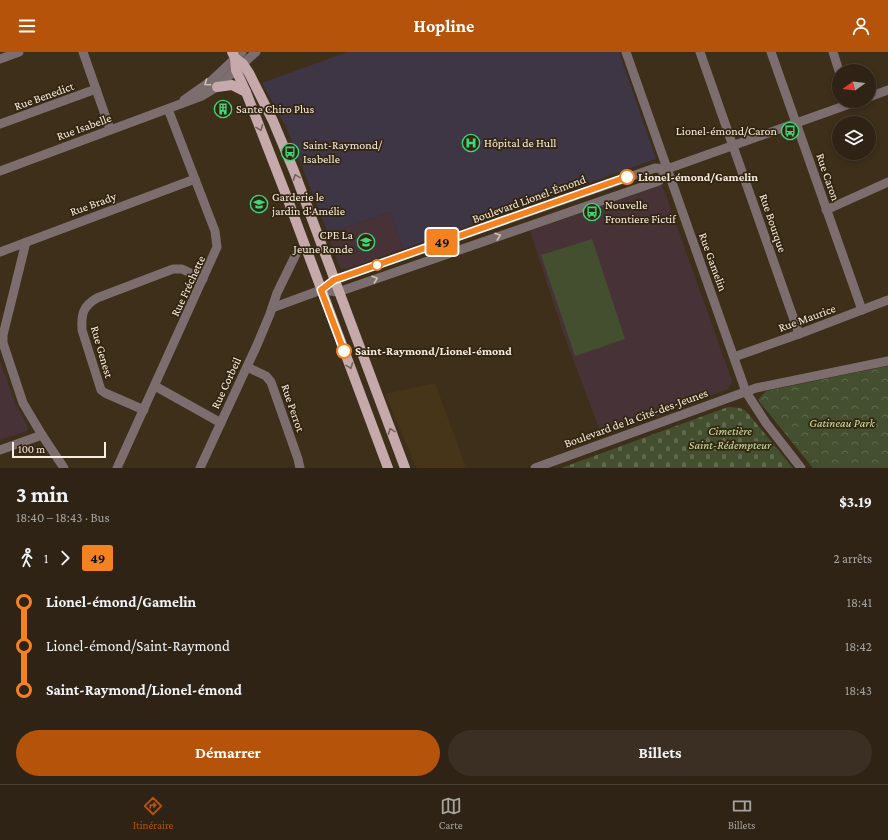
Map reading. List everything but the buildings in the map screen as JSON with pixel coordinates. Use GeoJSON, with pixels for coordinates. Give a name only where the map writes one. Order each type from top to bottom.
{"type":"FeatureCollection","features":[{"type":"Feature","properties":{"kind":"main road"},"geometry":{"type":"LineString","coordinates":[[238,59],[246,92],[388,468]]}},
{"type":"Feature","properties":{"kind":"main road"},"geometry":{"type":"LineString","coordinates":[[238,59],[270,114],[283,144],[405,468]]}},
{"type":"Feature","properties":{"kind":"main road"},"geometry":{"type":"LineString","coordinates":[[217,87],[232,85],[246,92]]}},
{"type":"Feature","properties":{"kind":"street"},"geometry":{"type":"LineString","coordinates":[[0,59],[19,52]]}},
{"type":"Feature","properties":{"kind":"street"},"geometry":{"type":"LineString","coordinates":[[83,52],[110,130]]}},
{"type":"Feature","properties":{"kind":"street"},"geometry":{"type":"LineString","coordinates":[[238,59],[256,52]]}},
{"type":"Feature","properties":{"kind":"street","name":"Rue Gamelin"},"geometry":{"type":"LineString","coordinates":[[626,52],[746,392],[766,423],[802,468]]}},
{"type":"Feature","properties":{"kind":"street","name":"Rue Bourque"},"geometry":{"type":"LineString","coordinates":[[700,52],[799,334]]}},
{"type":"Feature","properties":{"kind":"street","name":"Rue Caron"},"geometry":{"type":"LineString","coordinates":[[771,52],[862,310]]}},
{"type":"Feature","properties":{"kind":"street"},"geometry":{"type":"LineString","coordinates":[[833,52],[837,64]]}},
{"type":"Feature","properties":{"kind":"street","name":"Rue Isabelle"},"geometry":{"type":"LineString","coordinates":[[0,171],[202,96],[217,87],[238,59]]}},
{"type":"Feature","properties":{"kind":"street","name":"Rue Isabelle"},"geometry":{"type":"LineString","coordinates":[[172,107],[211,81],[238,59]]}},
{"type":"Feature","properties":{"kind":"street","name":"Rue Benedict"},"geometry":{"type":"LineString","coordinates":[[0,124],[96,89]]}},
{"type":"Feature","properties":{"kind":"street"},"geometry":{"type":"LineString","coordinates":[[876,94],[888,90]]}},
{"type":"Feature","properties":{"kind":"street","name":"Rue Fréchette"},"geometry":{"type":"LineString","coordinates":[[117,468],[215,254],[218,242],[195,179],[172,107]]}},
{"type":"Feature","properties":{"kind":"street","name":"Boulevard Lionel-Émond"},"geometry":{"type":"LineString","coordinates":[[321,290],[334,280],[655,168],[667,169],[835,108]]}},
{"type":"Feature","properties":{"kind":"street","name":"Boulevard Lionel-Émond"},"geometry":{"type":"LineString","coordinates":[[321,290],[338,292],[659,180],[667,169]]}},
{"type":"Feature","properties":{"kind":"street","name":"Rue Brady"},"geometry":{"type":"LineString","coordinates":[[0,252],[195,179]]}},
{"type":"Feature","properties":{"kind":"street"},"geometry":{"type":"LineString","coordinates":[[826,210],[888,182]]}},
{"type":"Feature","properties":{"kind":"street"},"geometry":{"type":"LineString","coordinates":[[26,242],[1,335],[2,343],[20,396],[42,435],[64,468]]}},
{"type":"Feature","properties":{"kind":"street","name":"Rue Corbeil"},"geometry":{"type":"LineString","coordinates":[[200,468],[247,367],[277,293],[296,254]]}},
{"type":"Feature","properties":{"kind":"street","name":"Rue Genest"},"geometry":{"type":"LineString","coordinates":[[144,410],[101,390],[82,330],[81,322],[85,308],[89,302],[97,298],[172,269],[182,269],[203,279]]}},
{"type":"Feature","properties":{"kind":"street"},"geometry":{"type":"LineString","coordinates":[[272,308],[321,290]]}},
{"type":"Feature","properties":{"kind":"street","name":"Rue Maurice"},"geometry":{"type":"LineString","coordinates":[[734,357],[888,300]]}},
{"type":"Feature","properties":{"kind":"street","name":"Boulevard de la Cité-des-Jeunes"},"geometry":{"type":"LineString","coordinates":[[535,468],[756,388],[888,361]]}},
{"type":"Feature","properties":{"kind":"street","name":"Rue Perrot"},"geometry":{"type":"LineString","coordinates":[[247,367],[266,376],[271,382],[300,468]]}},
{"type":"Feature","properties":{"kind":"street"},"geometry":{"type":"LineString","coordinates":[[155,386],[221,423]]}},
{"type":"Feature","properties":{"kind":"street"},"geometry":{"type":"LineString","coordinates":[[0,450],[42,435]]}},
{"type":"Feature","properties":{"kind":"shaded area","name":"Hôpital de Hull"},"geometry":{"type":"Polygon","coordinates":[[[347,52],[619,52],[656,159],[403,249],[390,212],[328,234],[286,127],[262,83],[347,52]]]}},
{"type":"Feature","properties":{"kind":"shaded area"},"geometry":{"type":"Polygon","coordinates":[[[662,185],[731,378],[731,383],[728,389],[602,436],[564,335],[530,231],[662,185]]]}},
{"type":"Feature","properties":{"kind":"shaded area","name":"CPE La Jeune Ronde"},"geometry":{"type":"Polygon","coordinates":[[[390,212],[403,249],[347,269],[340,268],[328,234],[390,212]]]}},
{"type":"Feature","properties":{"kind":"shaded area"},"geometry":{"type":"Polygon","coordinates":[[[0,361],[15,403],[28,427],[27,431],[0,440],[0,361]]]}},
{"type":"Feature","properties":{"kind":"shaded area"},"geometry":{"type":"Polygon","coordinates":[[[435,383],[466,468],[417,468],[385,394],[435,383]]]}},
{"type":"Feature","properties":{"kind":"green space"},"geometry":{"type":"Polygon","coordinates":[[[592,239],[625,339],[575,356],[541,255],[592,239]]]}},
{"type":"Feature","properties":{"kind":"green space","name":"Gatineau Park"},"geometry":{"type":"Polygon","coordinates":[[[888,366],[888,468],[813,468],[758,400],[766,391],[888,366]]]}},
{"type":"Feature","properties":{"kind":"green space","name":"Cimetière Saint-Rédempteur"},"geometry":{"type":"Polygon","coordinates":[[[728,407],[740,408],[746,411],[793,468],[561,468],[728,407]]]}},
{"type":"Feature","properties":{"kind":"bus line","name":"49"},"geometry":{"type":"LineString","coordinates":[[344,351],[321,290],[334,280],[627,177]]}},
{"type":"Feature","properties":{"kind":"place","name":"Sante Chiro Plus"},"geometry":{"type":"Point","coordinates":[223,109]}},
{"type":"Feature","properties":{"kind":"place","name":"Lionel-émond/Caron"},"geometry":{"type":"Point","coordinates":[790,131]}},
{"type":"Feature","properties":{"kind":"place","name":"Hôpital de Hull"},"geometry":{"type":"Point","coordinates":[471,143]}},
{"type":"Feature","properties":{"kind":"place","name":"Saint-Raymond/ Isabelle"},"geometry":{"type":"Point","coordinates":[290,152]}},
{"type":"Feature","properties":{"kind":"place","name":"Lionel-émond/Gamelin"},"geometry":{"type":"Point","coordinates":[627,177]}},
{"type":"Feature","properties":{"kind":"place","name":"Garderie le jardin d'Amélie"},"geometry":{"type":"Point","coordinates":[259,204]}},
{"type":"Feature","properties":{"kind":"place","name":"Nouvelle Frontiere Fictif"},"geometry":{"type":"Point","coordinates":[592,212]}},
{"type":"Feature","properties":{"kind":"place","name":"CPE La Jeune Ronde"},"geometry":{"type":"Point","coordinates":[366,242]}},
{"type":"Feature","properties":{"kind":"place","name":"Saint-Raymond/Lionel-émond"},"geometry":{"type":"Point","coordinates":[344,351]}}]}
